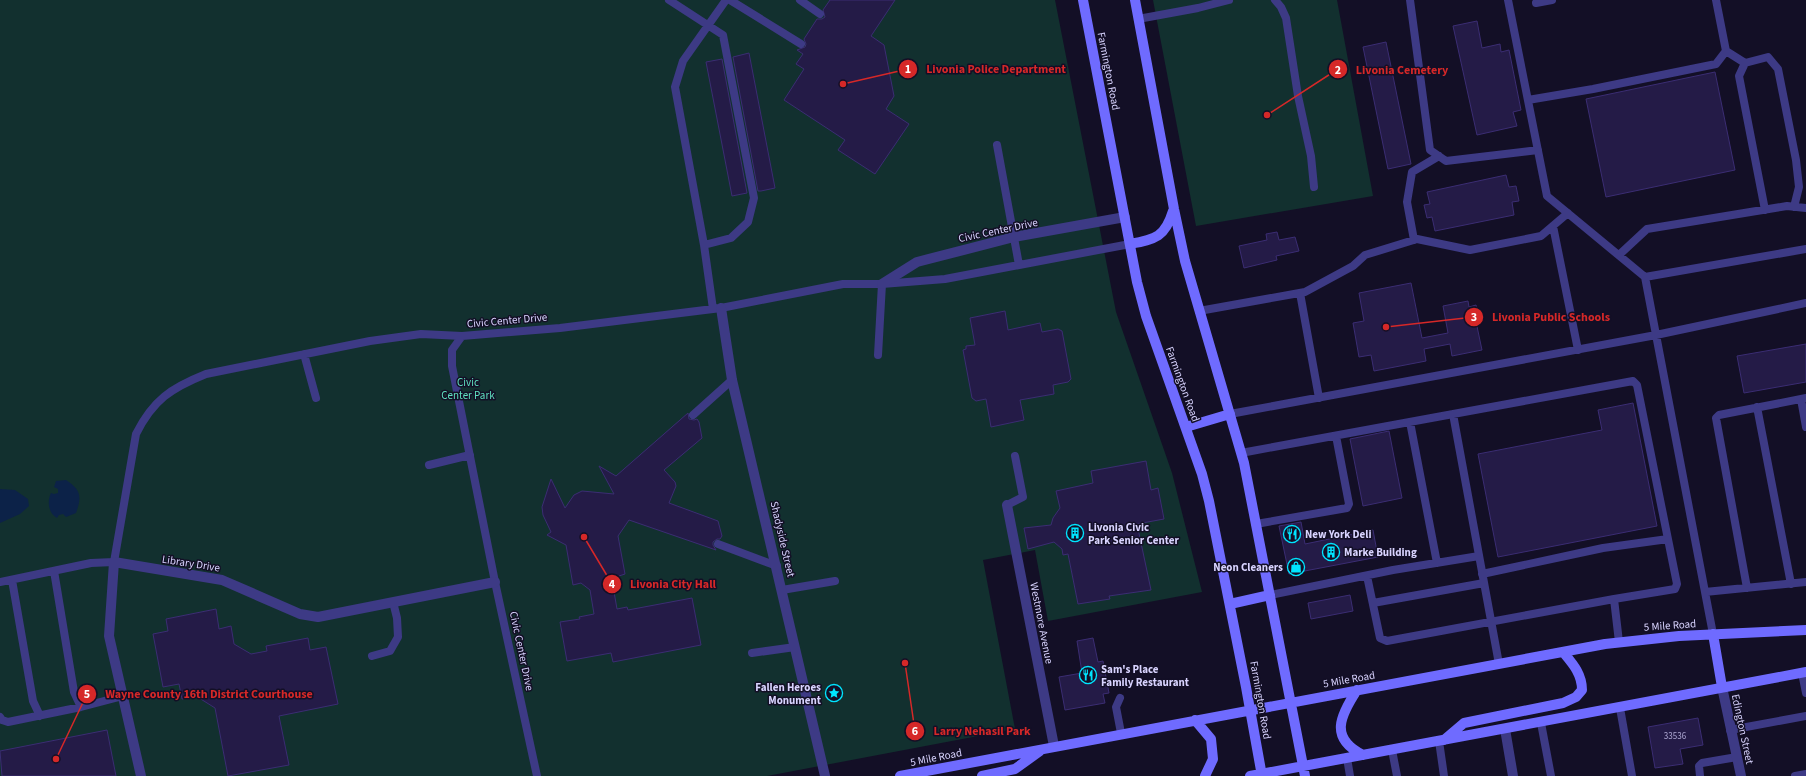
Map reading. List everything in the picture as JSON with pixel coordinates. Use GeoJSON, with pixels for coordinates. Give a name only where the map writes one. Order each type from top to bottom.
{"type":"FeatureCollection","features":[{"type":"Feature","properties":{"kind":"main road","name":"Farmington Road"},"geometry":{"type":"LineString","coordinates":[[1084,0],[1130,244],[1146,316],[1186,427],[1210,501],[1262,775]]}},
{"type":"Feature","properties":{"kind":"main road"},"geometry":{"type":"LineString","coordinates":[[1135,0],[1185,261],[1241,453],[1304,771]]}},
{"type":"Feature","properties":{"kind":"main road"},"geometry":{"type":"LineString","coordinates":[[1130,244],[1159,236],[1169,225],[1174,209]]}},
{"type":"Feature","properties":{"kind":"main road"},"geometry":{"type":"LineString","coordinates":[[1186,427],[1230,414]]}},
{"type":"Feature","properties":{"kind":"main road"},"geometry":{"type":"LineString","coordinates":[[1230,604],[1270,595]]}},
{"type":"Feature","properties":{"kind":"main road","name":"5 Mile Road"},"geometry":{"type":"LineString","coordinates":[[900,776],[1043,748],[1251,711],[1290,702],[1619,642],[1713,634],[1806,630]]}},
{"type":"Feature","properties":{"kind":"main road"},"geometry":{"type":"LineString","coordinates":[[1713,634],[1722,687]]}},
{"type":"Feature","properties":{"kind":"main road"},"geometry":{"type":"LineString","coordinates":[[1441,741],[1464,723],[1563,703],[1576,697],[1582,690],[1582,680],[1577,670],[1564,652]]}},
{"type":"Feature","properties":{"kind":"main road"},"geometry":{"type":"LineString","coordinates":[[1250,776],[1304,771],[1347,758],[1620,708],[1804,672]]}},
{"type":"Feature","properties":{"kind":"main road"},"geometry":{"type":"LineString","coordinates":[[1356,690],[1341,718],[1340,730],[1344,741],[1350,749],[1363,755]]}},
{"type":"Feature","properties":{"kind":"main road"},"geometry":{"type":"LineString","coordinates":[[1195,720],[1211,739],[1213,759],[1205,776]]}},
{"type":"Feature","properties":{"kind":"main road"},"geometry":{"type":"LineString","coordinates":[[982,776],[1015,769],[1043,748]]}},
{"type":"Feature","properties":{"kind":"street","name":"Civic Center Drive"},"geometry":{"type":"LineString","coordinates":[[882,284],[917,262],[1014,236],[1125,217]]}},
{"type":"Feature","properties":{"kind":"street","name":"Shadyside Street"},"geometry":{"type":"LineString","coordinates":[[717,308],[732,380],[777,566],[825,776]]}},
{"type":"Feature","properties":{"kind":"street","name":"Westmore Avenue"},"geometry":{"type":"LineString","coordinates":[[1007,505],[1054,746]]}},
{"type":"Feature","properties":{"kind":"street","name":"Library Drive"},"geometry":{"type":"LineString","coordinates":[[114,562],[222,580],[300,614],[318,617],[495,582]]}},
{"type":"Feature","properties":{"kind":"street"},"geometry":{"type":"LineString","coordinates":[[114,562],[109,636],[141,776]]}},
{"type":"Feature","properties":{"kind":"street","name":"Edington Street"},"geometry":{"type":"LineString","coordinates":[[1722,687],[1741,776]]}},
{"type":"Feature","properties":{"kind":"street"},"geometry":{"type":"LineString","coordinates":[[1505,729],[1513,776]]}},
{"type":"Feature","properties":{"kind":"lane"},"geometry":{"type":"LineString","coordinates":[[717,308],[675,87],[683,61],[726,0]]}},
{"type":"Feature","properties":{"kind":"lane"},"geometry":{"type":"LineString","coordinates":[[730,0],[800,44]]}},
{"type":"Feature","properties":{"kind":"lane"},"geometry":{"type":"LineString","coordinates":[[800,0],[820,14]]}},
{"type":"Feature","properties":{"kind":"lane"},"geometry":{"type":"LineString","coordinates":[[1138,19],[1198,8],[1229,0]]}},
{"type":"Feature","properties":{"kind":"lane"},"geometry":{"type":"LineString","coordinates":[[1275,0],[1281,7],[1286,18],[1298,96],[1311,156],[1314,187]]}},
{"type":"Feature","properties":{"kind":"lane"},"geometry":{"type":"LineString","coordinates":[[1410,0],[1430,150],[1446,161],[1538,150]]}},
{"type":"Feature","properties":{"kind":"lane"},"geometry":{"type":"LineString","coordinates":[[1508,0],[1547,196],[1645,277],[1713,634]]}},
{"type":"Feature","properties":{"kind":"lane"},"geometry":{"type":"LineString","coordinates":[[1536,3],[1552,0]]}},
{"type":"Feature","properties":{"kind":"lane"},"geometry":{"type":"LineString","coordinates":[[1716,0],[1726,52],[1744,63],[1768,57],[1778,69],[1796,160],[1799,188],[1794,207]]}},
{"type":"Feature","properties":{"kind":"lane"},"geometry":{"type":"LineString","coordinates":[[672,1],[723,35],[754,198],[748,222],[732,238],[704,245]]}},
{"type":"Feature","properties":{"kind":"lane"},"geometry":{"type":"LineString","coordinates":[[1528,100],[1593,89],[1716,64],[1726,52]]}},
{"type":"Feature","properties":{"kind":"lane"},"geometry":{"type":"LineString","coordinates":[[1744,63],[1739,76],[1765,210]]}},
{"type":"Feature","properties":{"kind":"lane"},"geometry":{"type":"LineString","coordinates":[[997,145],[1019,264]]}},
{"type":"Feature","properties":{"kind":"lane"},"geometry":{"type":"LineString","coordinates":[[1414,240],[1407,202],[1412,172],[1439,156]]}},
{"type":"Feature","properties":{"kind":"lane"},"geometry":{"type":"LineString","coordinates":[[1619,255],[1647,229],[1787,206],[1806,208]]}},
{"type":"Feature","properties":{"kind":"lane"},"geometry":{"type":"LineString","coordinates":[[1199,311],[1305,292],[1353,266],[1365,255],[1417,239],[1470,250],[1541,236],[1568,213]]}},
{"type":"Feature","properties":{"kind":"lane"},"geometry":{"type":"LineString","coordinates":[[1554,226],[1578,350]]}},
{"type":"Feature","properties":{"kind":"lane","name":"Civic Center Drive"},"geometry":{"type":"LineString","coordinates":[[537,776],[495,582],[452,366],[452,350],[462,336],[560,328],[717,308],[843,284],[882,284],[945,279],[1130,244]]}},
{"type":"Feature","properties":{"kind":"lane"},"geometry":{"type":"LineString","coordinates":[[1645,277],[1806,249]]}},
{"type":"Feature","properties":{"kind":"lane"},"geometry":{"type":"LineString","coordinates":[[878,355],[882,284]]}},
{"type":"Feature","properties":{"kind":"lane"},"geometry":{"type":"LineString","coordinates":[[1300,293],[1319,398]]}},
{"type":"Feature","properties":{"kind":"lane"},"geometry":{"type":"LineString","coordinates":[[1230,414],[1656,335],[1806,303]]}},
{"type":"Feature","properties":{"kind":"lane"},"geometry":{"type":"LineString","coordinates":[[0,582],[91,563],[114,562],[136,434],[146,415],[162,398],[182,384],[206,374],[370,341],[421,334],[462,336]]}},
{"type":"Feature","properties":{"kind":"lane"},"geometry":{"type":"LineString","coordinates":[[304,354],[316,398]]}},
{"type":"Feature","properties":{"kind":"lane"},"geometry":{"type":"LineString","coordinates":[[694,415],[732,380]]}},
{"type":"Feature","properties":{"kind":"lane"},"geometry":{"type":"LineString","coordinates":[[1241,453],[1633,381],[1637,385],[1677,584],[1675,589],[1387,641],[1380,638],[1367,576]]}},
{"type":"Feature","properties":{"kind":"lane"},"geometry":{"type":"LineString","coordinates":[[1747,588],[1716,418],[1719,415],[1803,398],[1806,427]]}},
{"type":"Feature","properties":{"kind":"lane"},"geometry":{"type":"LineString","coordinates":[[1757,408],[1791,584]]}},
{"type":"Feature","properties":{"kind":"lane"},"geometry":{"type":"LineString","coordinates":[[1453,414],[1499,664]]}},
{"type":"Feature","properties":{"kind":"lane"},"geometry":{"type":"LineString","coordinates":[[1410,422],[1437,563]]}},
{"type":"Feature","properties":{"kind":"lane"},"geometry":{"type":"LineString","coordinates":[[1256,524],[1347,508],[1349,504],[1336,436]]}},
{"type":"Feature","properties":{"kind":"lane"},"geometry":{"type":"LineString","coordinates":[[429,465],[470,455]]}},
{"type":"Feature","properties":{"kind":"lane"},"geometry":{"type":"LineString","coordinates":[[1007,505],[1023,496],[1016,456]]}},
{"type":"Feature","properties":{"kind":"lane"},"geometry":{"type":"LineString","coordinates":[[1482,574],[1604,548],[1668,539]]}},
{"type":"Feature","properties":{"kind":"lane"},"geometry":{"type":"LineString","coordinates":[[718,544],[777,566]]}},
{"type":"Feature","properties":{"kind":"lane"},"geometry":{"type":"LineString","coordinates":[[1270,595],[1393,570],[1479,556]]}},
{"type":"Feature","properties":{"kind":"lane"},"geometry":{"type":"LineString","coordinates":[[54,570],[74,692],[81,707]]}},
{"type":"Feature","properties":{"kind":"lane"},"geometry":{"type":"LineString","coordinates":[[12,580],[33,701],[40,716]]}},
{"type":"Feature","properties":{"kind":"lane"},"geometry":{"type":"LineString","coordinates":[[782,590],[835,581]]}},
{"type":"Feature","properties":{"kind":"lane"},"geometry":{"type":"LineString","coordinates":[[1705,592],[1806,582]]}},
{"type":"Feature","properties":{"kind":"lane"},"geometry":{"type":"LineString","coordinates":[[1373,603],[1484,583]]}},
{"type":"Feature","properties":{"kind":"lane"},"geometry":{"type":"LineString","coordinates":[[1614,599],[1619,642]]}},
{"type":"Feature","properties":{"kind":"lane"},"geometry":{"type":"LineString","coordinates":[[372,656],[390,652],[398,637],[397,618],[393,602]]}},
{"type":"Feature","properties":{"kind":"lane"},"geometry":{"type":"LineString","coordinates":[[752,653],[795,647]]}},
{"type":"Feature","properties":{"kind":"lane"},"geometry":{"type":"LineString","coordinates":[[1804,672],[1806,693]]}},
{"type":"Feature","properties":{"kind":"lane"},"geometry":{"type":"LineString","coordinates":[[0,717],[2,720],[8,722],[81,707],[123,696]]}},
{"type":"Feature","properties":{"kind":"lane"},"geometry":{"type":"LineString","coordinates":[[1120,698],[1116,707],[1121,734]]}},
{"type":"Feature","properties":{"kind":"lane"},"geometry":{"type":"LineString","coordinates":[[1620,708],[1632,776]]}},
{"type":"Feature","properties":{"kind":"lane"},"geometry":{"type":"LineString","coordinates":[[1730,730],[1806,716]]}},
{"type":"Feature","properties":{"kind":"lane"},"geometry":{"type":"LineString","coordinates":[[1541,722],[1551,776]]}},
{"type":"Feature","properties":{"kind":"lane"},"geometry":{"type":"LineString","coordinates":[[1441,741],[1444,776]]}},
{"type":"Feature","properties":{"kind":"lane"},"geometry":{"type":"LineString","coordinates":[[1392,750],[1397,776]]}},
{"type":"Feature","properties":{"kind":"lane"},"geometry":{"type":"LineString","coordinates":[[1347,758],[1350,776]]}},
{"type":"Feature","properties":{"kind":"lane"},"geometry":{"type":"LineString","coordinates":[[1700,776],[1698,766],[1702,764],[1737,758]]}},
{"type":"Feature","properties":{"kind":"lane"},"geometry":{"type":"LineString","coordinates":[[1795,776],[1806,774]]}},
{"type":"Feature","properties":{"kind":"green space","name":"Civic Center Park"},"geometry":{"type":"Polygon","coordinates":[[[0,0],[1055,0],[1116,312],[1172,473],[1202,592],[1048,621],[1035,550],[983,560],[1015,729],[767,776],[0,776],[0,0]]]}},
{"type":"Feature","properties":{"kind":"green space"},"geometry":{"type":"Polygon","coordinates":[[[1153,0],[1337,0],[1373,196],[1196,226],[1153,0]]]}},
{"type":"Feature","properties":{"kind":"water"},"geometry":{"type":"Polygon","coordinates":[[[66,480],[75,487],[79,494],[78,507],[76,513],[66,517],[63,514],[59,515],[57,518],[54,516],[49,507],[50,496],[51,493],[58,493],[58,489],[54,487],[56,481],[66,480]]]}},
{"type":"Feature","properties":{"kind":"water"},"geometry":{"type":"Polygon","coordinates":[[[0,489],[15,490],[28,499],[29,506],[20,514],[0,523],[0,489]]]}},
{"type":"Feature","properties":{"kind":"building"},"geometry":{"type":"Polygon","coordinates":[[[830,0],[895,0],[871,36],[884,45],[894,96],[886,109],[909,124],[875,174],[838,150],[845,140],[784,100],[804,69],[796,64],[803,54],[797,50],[805,47],[806,44],[804,39],[817,19],[822,19],[825,17],[823,10],[830,0]]]}},
{"type":"Feature","properties":{"kind":"building"},"geometry":{"type":"Polygon","coordinates":[[[1477,21],[1482,48],[1500,44],[1501,52],[1509,50],[1521,110],[1513,112],[1517,126],[1477,135],[1453,26],[1477,21]]]}},
{"type":"Feature","properties":{"kind":"building"},"geometry":{"type":"Polygon","coordinates":[[[1386,42],[1411,164],[1388,169],[1363,47],[1386,42]]]}},
{"type":"Feature","properties":{"kind":"building"},"geometry":{"type":"Polygon","coordinates":[[[749,53],[775,188],[761,191],[758,191],[733,57],[749,53]]]}},
{"type":"Feature","properties":{"kind":"building"},"geometry":{"type":"Polygon","coordinates":[[[722,59],[747,193],[732,196],[706,62],[722,59]]]}},
{"type":"Feature","properties":{"kind":"building"},"geometry":{"type":"Polygon","coordinates":[[[1715,72],[1735,170],[1606,197],[1586,99],[1715,72]]]}},
{"type":"Feature","properties":{"kind":"building"},"geometry":{"type":"Polygon","coordinates":[[[1506,175],[1509,187],[1516,186],[1519,201],[1512,202],[1514,215],[1435,231],[1432,217],[1427,218],[1424,205],[1430,204],[1427,192],[1506,175]]]}},
{"type":"Feature","properties":{"kind":"building"},"geometry":{"type":"Polygon","coordinates":[[[1277,232],[1279,240],[1295,237],[1299,251],[1276,256],[1277,260],[1244,268],[1239,246],[1267,240],[1266,234],[1277,232]]]}},
{"type":"Feature","properties":{"kind":"building"},"geometry":{"type":"Polygon","coordinates":[[[1411,283],[1422,338],[1448,333],[1443,306],[1468,301],[1469,307],[1476,305],[1479,316],[1475,317],[1482,350],[1452,356],[1450,344],[1424,349],[1426,361],[1374,371],[1371,355],[1359,357],[1353,323],[1364,321],[1359,293],[1411,283]]]}},
{"type":"Feature","properties":{"kind":"building"},"geometry":{"type":"Polygon","coordinates":[[[1005,311],[1008,330],[1040,323],[1042,332],[1058,329],[1062,331],[1071,379],[1068,382],[1053,385],[1054,394],[1020,400],[1024,420],[991,427],[986,399],[976,401],[972,398],[963,350],[966,349],[966,346],[975,345],[970,318],[1005,311]]]}},
{"type":"Feature","properties":{"kind":"building"},"geometry":{"type":"Polygon","coordinates":[[[1806,344],[1806,382],[1744,393],[1737,356],[1806,344]]]}},
{"type":"Feature","properties":{"kind":"building"},"geometry":{"type":"Polygon","coordinates":[[[1633,403],[1657,526],[1498,557],[1478,454],[1602,430],[1598,410],[1633,403]]]}},
{"type":"Feature","properties":{"kind":"building"},"geometry":{"type":"Polygon","coordinates":[[[688,413],[689,419],[697,419],[699,422],[702,438],[664,470],[675,482],[676,486],[669,503],[718,521],[722,536],[720,539],[713,542],[716,550],[629,520],[618,536],[625,574],[619,576],[613,586],[617,609],[627,607],[628,610],[692,598],[701,645],[613,662],[611,653],[567,661],[560,622],[580,619],[579,617],[594,614],[590,590],[581,583],[573,585],[566,545],[547,535],[551,532],[543,515],[542,507],[551,479],[565,508],[574,495],[582,491],[614,494],[599,466],[616,476],[688,413]]]}},
{"type":"Feature","properties":{"kind":"building"},"geometry":{"type":"Polygon","coordinates":[[[1389,431],[1402,498],[1363,506],[1350,439],[1389,431]]]}},
{"type":"Feature","properties":{"kind":"building","name":"Livonia Civic Park Senior Center"},"geometry":{"type":"Polygon","coordinates":[[[1146,461],[1151,490],[1158,488],[1164,519],[1137,524],[1151,590],[1109,596],[1110,599],[1078,604],[1068,554],[1063,555],[1062,549],[1054,542],[1028,549],[1024,528],[1051,525],[1053,518],[1060,508],[1056,491],[1093,483],[1091,471],[1146,461]]]}},
{"type":"Feature","properties":{"kind":"building","name":"Marke Building"},"geometry":{"type":"Polygon","coordinates":[[[1301,522],[1305,544],[1373,530],[1378,557],[1289,574],[1279,526],[1301,522]]]}},
{"type":"Feature","properties":{"kind":"building"},"geometry":{"type":"Polygon","coordinates":[[[1350,595],[1353,611],[1311,619],[1308,603],[1350,595]]]}},
{"type":"Feature","properties":{"kind":"building"},"geometry":{"type":"Polygon","coordinates":[[[216,609],[219,629],[231,626],[234,644],[251,654],[267,651],[266,646],[308,638],[310,650],[326,647],[338,704],[279,716],[289,765],[228,776],[215,708],[196,696],[182,699],[179,684],[163,687],[153,634],[168,631],[166,619],[216,609]]]}},
{"type":"Feature","properties":{"kind":"building","name":"Sam's Place Family Restaurant"},"geometry":{"type":"Polygon","coordinates":[[[1093,638],[1098,662],[1103,661],[1109,693],[1103,694],[1105,703],[1065,710],[1059,677],[1082,673],[1077,641],[1093,638]]]}},
{"type":"Feature","properties":{"kind":"building"},"geometry":{"type":"Polygon","coordinates":[[[1698,718],[1703,745],[1680,749],[1683,764],[1655,768],[1648,727],[1698,718]]]}},
{"type":"Feature","properties":{"kind":"building"},"geometry":{"type":"Polygon","coordinates":[[[107,730],[116,776],[2,776],[0,751],[107,730]]]}},
{"type":"Feature","properties":{"kind":"place","name":"Livonia Police Department"},"geometry":{"type":"Point","coordinates":[843,84]}},
{"type":"Feature","properties":{"kind":"place","name":"Livonia Cemetery"},"geometry":{"type":"Point","coordinates":[1267,115]}},
{"type":"Feature","properties":{"kind":"place","name":"Livonia Public Schools"},"geometry":{"type":"Point","coordinates":[1386,327]}},
{"type":"Feature","properties":{"kind":"place","name":"Livonia Civic Park Senior Center"},"geometry":{"type":"Point","coordinates":[1075,533]}},
{"type":"Feature","properties":{"kind":"place","name":"New York Deli"},"geometry":{"type":"Point","coordinates":[1292,534]}},
{"type":"Feature","properties":{"kind":"place","name":"Livonia City Hall"},"geometry":{"type":"Point","coordinates":[584,537]}},
{"type":"Feature","properties":{"kind":"place","name":"Marke Building"},"geometry":{"type":"Point","coordinates":[1331,552]}},
{"type":"Feature","properties":{"kind":"place","name":"Neon Cleaners"},"geometry":{"type":"Point","coordinates":[1296,567]}},
{"type":"Feature","properties":{"kind":"place","name":"Larry Nehasil Park"},"geometry":{"type":"Point","coordinates":[905,663]}},
{"type":"Feature","properties":{"kind":"place","name":"Sam's Place Family Restaurant"},"geometry":{"type":"Point","coordinates":[1088,675]}},
{"type":"Feature","properties":{"kind":"place","name":"Fallen Heroes Monument"},"geometry":{"type":"Point","coordinates":[834,693]}},
{"type":"Feature","properties":{"kind":"place","name":"Wayne County 16th District Courthouse"},"geometry":{"type":"Point","coordinates":[56,759]}}]}
